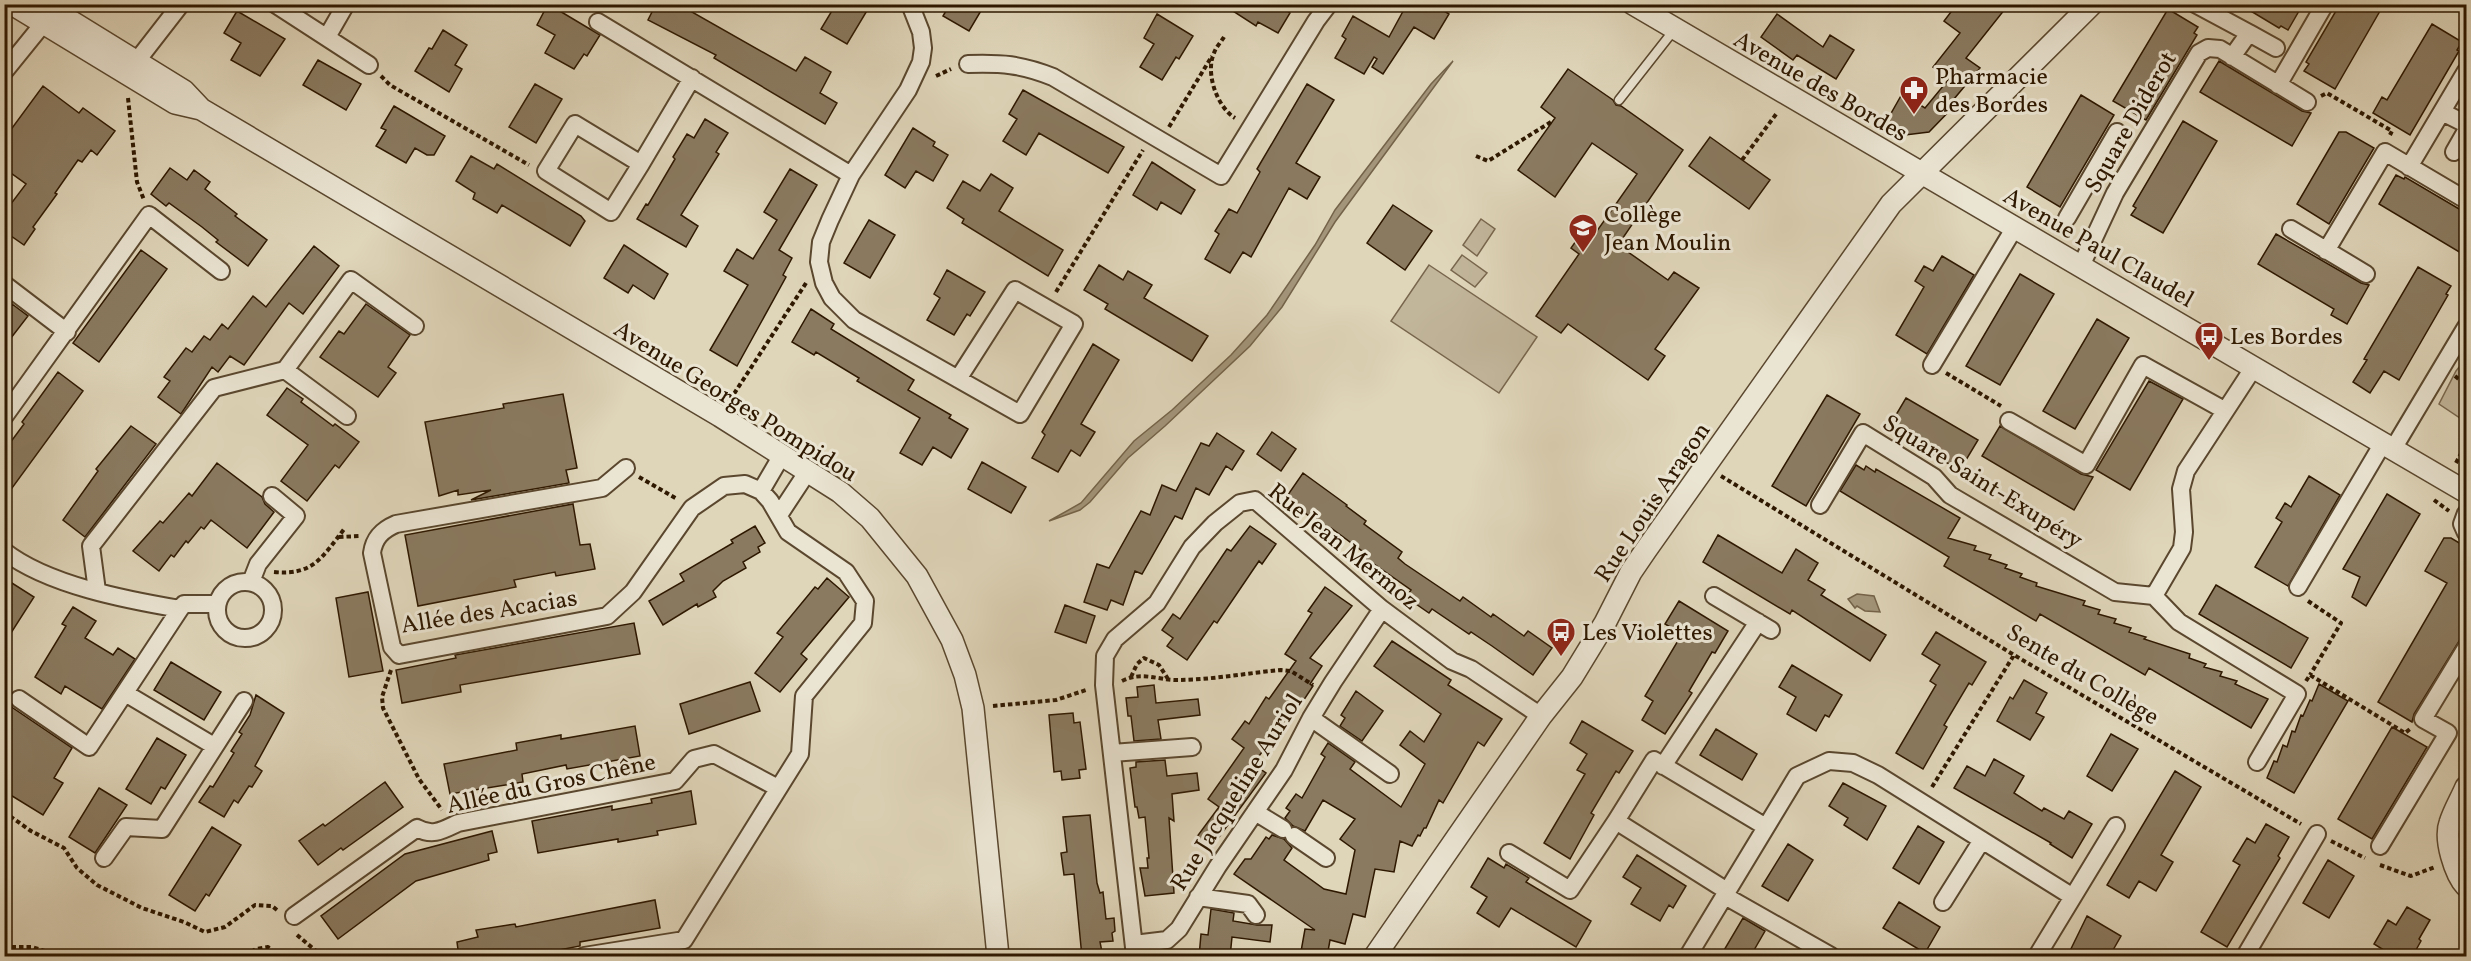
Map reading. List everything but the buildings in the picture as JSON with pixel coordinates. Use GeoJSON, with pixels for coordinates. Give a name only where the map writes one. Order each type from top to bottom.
{"type":"FeatureCollection","features":[{"type":"Feature","properties":{"kind":"street","name":"Avenue Georges Pompidou"},"geometry":{"type":"LineString","coordinates":[[12,4],[47,13],[131,69],[184,91],[201,109],[720,416],[840,492],[870,518],[917,576],[952,640],[965,675],[973,708],[998,957]]}},
{"type":"Feature","properties":{"kind":"street"},"geometry":{"type":"LineString","coordinates":[[131,69],[181,4]]}},
{"type":"Feature","properties":{"kind":"street"},"geometry":{"type":"LineString","coordinates":[[275,4],[369,65]]}},
{"type":"Feature","properties":{"kind":"street"},"geometry":{"type":"LineString","coordinates":[[327,36],[345,4]]}},
{"type":"Feature","properties":{"kind":"street"},"geometry":{"type":"LineString","coordinates":[[968,64],[1009,63],[1053,77],[1221,176],[1316,21],[1329,4]]}},
{"type":"Feature","properties":{"kind":"street","name":"Avenue des Bordes"},"geometry":{"type":"LineString","coordinates":[[1633,4],[1789,98],[1923,173]]}},
{"type":"Feature","properties":{"kind":"street","name":"Rue Louis Aragon"},"geometry":{"type":"LineString","coordinates":[[1375,957],[1541,716],[1572,677],[1641,557],[1891,204],[2092,4]]}},
{"type":"Feature","properties":{"kind":"street"},"geometry":{"type":"LineString","coordinates":[[2195,4],[2276,48]]}},
{"type":"Feature","properties":{"kind":"street"},"geometry":{"type":"LineString","coordinates":[[2278,85],[2325,4]]}},
{"type":"Feature","properties":{"kind":"street"},"geometry":{"type":"LineString","coordinates":[[910,5],[921,32],[923,48],[921,62],[908,90],[851,175],[821,242],[819,262],[824,283],[843,311],[855,320],[958,379],[1020,414],[1074,324],[1015,290],[958,379]]}},
{"type":"Feature","properties":{"kind":"street"},"geometry":{"type":"LineString","coordinates":[[4,72],[47,13]]}},
{"type":"Feature","properties":{"kind":"street"},"geometry":{"type":"LineString","coordinates":[[598,22],[851,175]]}},
{"type":"Feature","properties":{"kind":"street"},"geometry":{"type":"LineString","coordinates":[[2232,57],[2249,33]]}},
{"type":"Feature","properties":{"kind":"street","name":"Square Diderot"},"geometry":{"type":"LineString","coordinates":[[2081,266],[2115,193],[2199,53],[2208,48],[2220,50],[2307,102]]}},
{"type":"Feature","properties":{"kind":"street"},"geometry":{"type":"LineString","coordinates":[[2409,166],[2466,71]]}},
{"type":"Feature","properties":{"kind":"street"},"geometry":{"type":"LineString","coordinates":[[641,164],[575,124],[546,171],[611,212],[641,164],[692,78]]}},
{"type":"Feature","properties":{"kind":"street"},"geometry":{"type":"LineString","coordinates":[[2442,112],[2466,124]]}},
{"type":"Feature","properties":{"kind":"street"},"geometry":{"type":"LineString","coordinates":[[2454,152],[2466,130]]}},
{"type":"Feature","properties":{"kind":"street"},"geometry":{"type":"LineString","coordinates":[[2067,219],[2117,132]]}},
{"type":"Feature","properties":{"kind":"street"},"geometry":{"type":"LineString","coordinates":[[2326,251],[2385,152],[2466,200]]}},
{"type":"Feature","properties":{"kind":"street","name":"Avenue Paul Claudel"},"geometry":{"type":"LineString","coordinates":[[1923,173],[2466,492]]}},
{"type":"Feature","properties":{"kind":"street"},"geometry":{"type":"LineString","coordinates":[[2090,179],[2115,193]]}},
{"type":"Feature","properties":{"kind":"street"},"geometry":{"type":"LineString","coordinates":[[4,417],[149,215],[222,271]]}},
{"type":"Feature","properties":{"kind":"street"},"geometry":{"type":"LineString","coordinates":[[1932,364],[2016,227]]}},
{"type":"Feature","properties":{"kind":"street"},"geometry":{"type":"LineString","coordinates":[[2291,230],[2366,274]]}},
{"type":"Feature","properties":{"kind":"street"},"geometry":{"type":"LineString","coordinates":[[97,591],[91,546],[214,388],[285,370],[351,280],[415,326]]}},
{"type":"Feature","properties":{"kind":"street"},"geometry":{"type":"LineString","coordinates":[[4,284],[67,332]]}},
{"type":"Feature","properties":{"kind":"street"},"geometry":{"type":"LineString","coordinates":[[2298,587],[2466,327]]}},
{"type":"Feature","properties":{"kind":"street"},"geometry":{"type":"LineString","coordinates":[[2009,422],[2086,465],[2143,364],[2224,411]]}},
{"type":"Feature","properties":{"kind":"street"},"geometry":{"type":"LineString","coordinates":[[2254,367],[2186,471],[2181,489],[2184,532],[2182,548],[2154,596],[2179,622],[2297,694],[2257,762]]}},
{"type":"Feature","properties":{"kind":"street"},"geometry":{"type":"LineString","coordinates":[[285,370],[346,416]]}},
{"type":"Feature","properties":{"kind":"street","name":"Square Saint-Exupéry"},"geometry":{"type":"LineString","coordinates":[[1820,505],[1863,433],[1934,477],[1950,495],[2115,592],[2154,596]]}},
{"type":"Feature","properties":{"kind":"street"},"geometry":{"type":"LineString","coordinates":[[584,957],[684,940],[800,754],[804,696],[863,622],[865,602],[846,572],[788,532],[779,514],[761,491],[782,455]]}},
{"type":"Feature","properties":{"kind":"street","name":"Allée des Acacias"},"geometry":{"type":"LineString","coordinates":[[626,468],[602,488],[396,525],[383,531],[375,540],[372,553],[392,647],[399,655],[607,616],[633,592],[692,508],[724,486],[746,484],[761,491]]}},
{"type":"Feature","properties":{"kind":"street"},"geometry":{"type":"LineString","coordinates":[[779,514],[808,471]]}},
{"type":"Feature","properties":{"kind":"street"},"geometry":{"type":"LineString","coordinates":[[251,582],[258,564],[297,516],[272,496]]}},
{"type":"Feature","properties":{"kind":"street","name":"Rue Jean Mermoz"},"geometry":{"type":"LineString","coordinates":[[1135,950],[1104,685],[1105,656],[1115,639],[1157,603],[1192,547],[1240,502],[1255,500],[1382,609],[1452,661],[1471,669],[1541,716]]}},
{"type":"Feature","properties":{"kind":"street"},"geometry":{"type":"LineString","coordinates":[[2466,513],[2462,524],[2466,533]]}},
{"type":"Feature","properties":{"kind":"street"},"geometry":{"type":"LineString","coordinates":[[4,551],[51,577],[142,603],[180,609]]}},
{"type":"Feature","properties":{"kind":"street"},"geometry":{"type":"LineString","coordinates":[[251,582],[265,590],[273,604],[273,614],[269,627],[262,633],[246,639],[227,633],[220,625],[217,604],[221,595],[231,585],[251,582]]}},
{"type":"Feature","properties":{"kind":"street"},"geometry":{"type":"LineString","coordinates":[[1663,766],[1765,626],[1714,596]]}},
{"type":"Feature","properties":{"kind":"street"},"geometry":{"type":"LineString","coordinates":[[20,699],[89,747],[184,604],[217,604]]}},
{"type":"Feature","properties":{"kind":"street","name":"Rue Jacqueline Auriol"},"geometry":{"type":"LineString","coordinates":[[1135,950],[1170,939],[1284,771],[1311,718],[1382,609]]}},
{"type":"Feature","properties":{"kind":"street"},"geometry":{"type":"LineString","coordinates":[[2380,846],[2448,733],[2423,719],[2466,648]]}},
{"type":"Feature","properties":{"kind":"street"},"geometry":{"type":"LineString","coordinates":[[125,693],[213,746]]}},
{"type":"Feature","properties":{"kind":"street"},"geometry":{"type":"LineString","coordinates":[[104,858],[126,827],[162,829],[213,746],[244,701]]}},
{"type":"Feature","properties":{"kind":"street"},"geometry":{"type":"LineString","coordinates":[[1311,718],[1390,774]]}},
{"type":"Feature","properties":{"kind":"street"},"geometry":{"type":"LineString","coordinates":[[1112,753],[1192,747]]}},
{"type":"Feature","properties":{"kind":"street","name":"Allée du Gros Chêne"},"geometry":{"type":"LineString","coordinates":[[288,919],[417,828],[426,833],[432,833],[453,825],[675,781],[694,759],[714,754],[778,788]]}},
{"type":"Feature","properties":{"kind":"street"},"geometry":{"type":"LineString","coordinates":[[1509,853],[1570,890],[1654,760],[1766,827]]}},
{"type":"Feature","properties":{"kind":"street"},"geometry":{"type":"LineString","coordinates":[[1689,957],[1797,776],[1829,761],[1853,763],[1878,775],[2073,897]]}},
{"type":"Feature","properties":{"kind":"street"},"geometry":{"type":"LineString","coordinates":[[2466,787],[2449,825],[2452,860],[2459,878],[2466,886]]}},
{"type":"Feature","properties":{"kind":"street"},"geometry":{"type":"LineString","coordinates":[[1255,812],[1326,858]]}},
{"type":"Feature","properties":{"kind":"street"},"geometry":{"type":"LineString","coordinates":[[1616,821],[1726,894],[1831,957]]}},
{"type":"Feature","properties":{"kind":"street"},"geometry":{"type":"LineString","coordinates":[[2037,957],[2116,826]]}},
{"type":"Feature","properties":{"kind":"street"},"geometry":{"type":"LineString","coordinates":[[2245,957],[2317,834]]}},
{"type":"Feature","properties":{"kind":"street"},"geometry":{"type":"LineString","coordinates":[[1943,902],[1982,840]]}},
{"type":"Feature","properties":{"kind":"street"},"geometry":{"type":"LineString","coordinates":[[1198,897],[1248,904],[1256,915]]}},
{"type":"Feature","properties":{"kind":"lane"},"geometry":{"type":"LineString","coordinates":[[1619,100],[1674,29]]}},
{"type":"Feature","properties":{"kind":"path"},"geometry":{"type":"LineString","coordinates":[[1046,308],[1224,37]]}},
{"type":"Feature","properties":{"kind":"path"},"geometry":{"type":"LineString","coordinates":[[1213,55],[1213,82],[1222,106],[1250,128]]}},
{"type":"Feature","properties":{"kind":"path"},"geometry":{"type":"LineString","coordinates":[[369,65],[390,85],[531,167],[546,171]]}},
{"type":"Feature","properties":{"kind":"path"},"geometry":{"type":"LineString","coordinates":[[2307,102],[2327,93],[2392,131],[2385,152]]}},
{"type":"Feature","properties":{"kind":"path"},"geometry":{"type":"LineString","coordinates":[[128,97],[137,182],[149,215]]}},
{"type":"Feature","properties":{"kind":"path"},"geometry":{"type":"LineString","coordinates":[[1742,160],[1789,98]]}},
{"type":"Feature","properties":{"kind":"path"},"geometry":{"type":"LineString","coordinates":[[1476,156],[1488,161],[1551,122]]}},
{"type":"Feature","properties":{"kind":"path"},"geometry":{"type":"LineString","coordinates":[[720,416],[819,262]]}},
{"type":"Feature","properties":{"kind":"path"},"geometry":{"type":"LineString","coordinates":[[1932,364],[2012,412],[2009,422]]}},
{"type":"Feature","properties":{"kind":"path","name":"Sente du Collège"},"geometry":{"type":"LineString","coordinates":[[1705,467],[2014,655],[2317,834],[2367,859]]}},
{"type":"Feature","properties":{"kind":"path"},"geometry":{"type":"LineString","coordinates":[[626,468],[692,508]]}},
{"type":"Feature","properties":{"kind":"path"},"geometry":{"type":"LineString","coordinates":[[258,564],[269,571],[300,572],[317,563],[345,528]]}},
{"type":"Feature","properties":{"kind":"path"},"geometry":{"type":"LineString","coordinates":[[2297,694],[2341,623],[2295,592],[2298,587]]}},
{"type":"Feature","properties":{"kind":"path"},"geometry":{"type":"LineString","coordinates":[[399,655],[389,674],[382,697],[383,708],[419,779],[453,825]]}},
{"type":"Feature","properties":{"kind":"path"},"geometry":{"type":"LineString","coordinates":[[1923,803],[2014,655]]}},
{"type":"Feature","properties":{"kind":"path"},"geometry":{"type":"LineString","coordinates":[[1131,677],[1137,663],[1144,658],[1159,664],[1168,679]]}},
{"type":"Feature","properties":{"kind":"path"},"geometry":{"type":"LineString","coordinates":[[973,708],[1056,700],[1131,677],[1147,675],[1177,680],[1291,671],[1326,694]]}},
{"type":"Feature","properties":{"kind":"path"},"geometry":{"type":"LineString","coordinates":[[2310,675],[2405,732],[2423,719]]}},
{"type":"Feature","properties":{"kind":"path"},"geometry":{"type":"LineString","coordinates":[[4,812],[31,831],[64,848],[77,868],[97,885],[135,904],[205,932],[225,927],[255,905],[272,906],[288,919],[312,950],[322,957]]}},
{"type":"Feature","properties":{"kind":"path"},"geometry":{"type":"LineString","coordinates":[[2378,864],[2411,876],[2452,860]]}},
{"type":"Feature","properties":{"kind":"path"},"geometry":{"type":"LineString","coordinates":[[4,947],[32,946],[61,957]]}},
{"type":"Feature","properties":{"kind":"path"},"geometry":{"type":"LineString","coordinates":[[245,957],[256,949],[268,947],[279,957]]}},
{"type":"Feature","properties":{"kind":"shaded area"},"geometry":{"type":"Polygon","coordinates":[[[1453,61],[1335,222],[1282,307],[1250,346],[1128,458],[1090,502],[1080,510],[1049,521],[1081,503],[1134,441],[1172,410],[1231,355],[1267,315],[1315,245],[1335,210],[1431,84],[1453,61]]]}},
{"type":"Feature","properties":{"kind":"shaded area"},"geometry":{"type":"Polygon","coordinates":[[[1481,219],[1495,229],[1477,256],[1463,245],[1481,219]]]}},
{"type":"Feature","properties":{"kind":"shaded area"},"geometry":{"type":"Polygon","coordinates":[[[1462,255],[1487,273],[1475,287],[1451,270],[1462,255]]]}},
{"type":"Feature","properties":{"kind":"shaded area"},"geometry":{"type":"Polygon","coordinates":[[[1429,265],[1537,337],[1499,393],[1391,321],[1429,265]]]}},
{"type":"Feature","properties":{"kind":"shaded area"},"geometry":{"type":"Polygon","coordinates":[[[2460,366],[2466,370],[2466,422],[2439,404],[2460,366]]]}},
{"type":"Feature","properties":{"kind":"shaded area"},"geometry":{"type":"Polygon","coordinates":[[[1857,594],[1874,596],[1880,612],[1865,611],[1857,606],[1855,608],[1848,599],[1857,594]]]}},
{"type":"Feature","properties":{"kind":"place","name":"Pharmacie des Bordes"},"geometry":{"type":"Point","coordinates":[1914,116]}},
{"type":"Feature","properties":{"kind":"place","name":"Collège Jean Moulin"},"geometry":{"type":"Point","coordinates":[1583,254]}},
{"type":"Feature","properties":{"kind":"place","name":"Les Bordes"},"geometry":{"type":"Point","coordinates":[2209,362]}},
{"type":"Feature","properties":{"kind":"place","name":"Les Violettes"},"geometry":{"type":"Point","coordinates":[1561,658]}}]}
